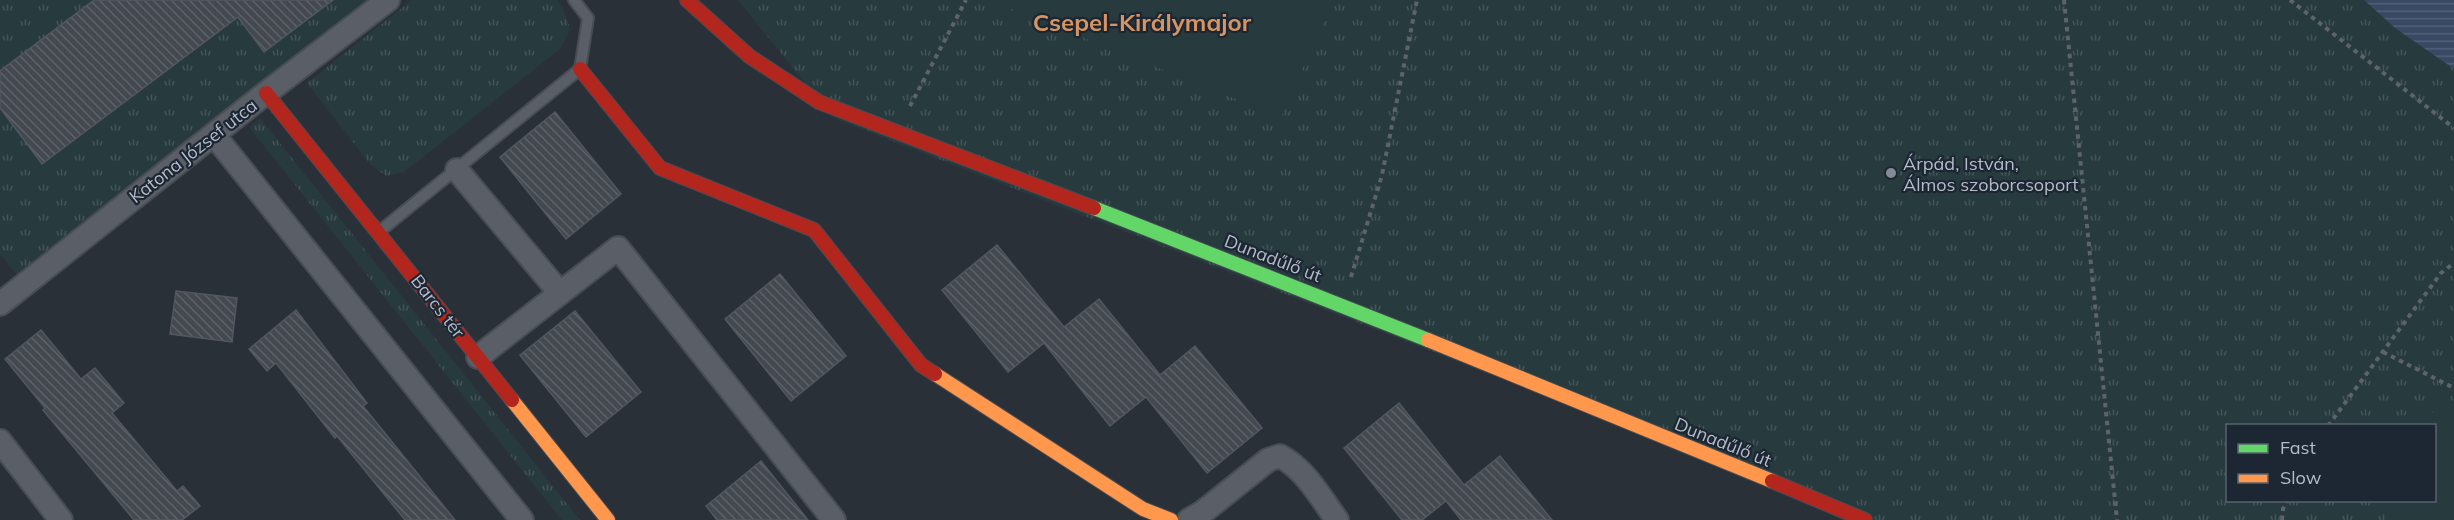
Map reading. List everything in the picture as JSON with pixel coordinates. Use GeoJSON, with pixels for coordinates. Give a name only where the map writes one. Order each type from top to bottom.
{"type":"FeatureCollection","features":[{"type":"Feature","properties":{"kind":"street","name":"Katona József utca"},"geometry":{"type":"LineString","coordinates":[[0,304],[266,93],[388,0]]}},
{"type":"Feature","properties":{"kind":"street","name":"Dunadűlő út"},"geometry":{"type":"LineString","coordinates":[[687,0],[711,26],[782,81],[819,102],[1342,304],[1865,520]]}},
{"type":"Feature","properties":{"kind":"street"},"geometry":{"type":"LineString","coordinates":[[580,69],[660,168],[813,230],[921,365],[1143,509],[1171,520]]}},
{"type":"Feature","properties":{"kind":"street","name":"Barcs tér"},"geometry":{"type":"LineString","coordinates":[[266,93],[609,520]]}},
{"type":"Feature","properties":{"kind":"street"},"geometry":{"type":"LineString","coordinates":[[214,135],[522,520]]}},
{"type":"Feature","properties":{"kind":"street"},"geometry":{"type":"LineString","coordinates":[[457,170],[560,294]]}},
{"type":"Feature","properties":{"kind":"street"},"geometry":{"type":"LineString","coordinates":[[477,357],[618,248],[834,520]]}},
{"type":"Feature","properties":{"kind":"street"},"geometry":{"type":"LineString","coordinates":[[0,441],[61,520]]}},
{"type":"Feature","properties":{"kind":"street"},"geometry":{"type":"LineString","coordinates":[[1189,520],[1203,512],[1268,460],[1280,456],[1292,462],[1302,472],[1337,520]]}},
{"type":"Feature","properties":{"kind":"lane"},"geometry":{"type":"LineString","coordinates":[[379,232],[580,69],[588,18],[574,0]]}},
{"type":"Feature","properties":{"kind":"path"},"geometry":{"type":"LineString","coordinates":[[898,132],[966,0]]}},
{"type":"Feature","properties":{"kind":"path"},"geometry":{"type":"LineString","coordinates":[[1342,304],[1382,175],[1417,0]]}},
{"type":"Feature","properties":{"kind":"path"},"geometry":{"type":"LineString","coordinates":[[2064,0],[2117,520]]}},
{"type":"Feature","properties":{"kind":"path"},"geometry":{"type":"LineString","coordinates":[[2290,0],[2454,128]]}},
{"type":"Feature","properties":{"kind":"path"},"geometry":{"type":"LineString","coordinates":[[2329,424],[2441,273],[2454,262]]}},
{"type":"Feature","properties":{"kind":"path"},"geometry":{"type":"LineString","coordinates":[[2383,352],[2454,388]]}},
{"type":"Feature","properties":{"kind":"path"},"geometry":{"type":"LineString","coordinates":[[2282,520],[2283,509],[2287,502]]}},
{"type":"Feature","properties":{"kind":"green space"},"geometry":{"type":"Polygon","coordinates":[[[0,0],[403,0],[20,279],[0,254],[0,0]]]}},
{"type":"Feature","properties":{"kind":"green space"},"geometry":{"type":"Polygon","coordinates":[[[412,0],[557,0],[564,10],[570,29],[560,49],[404,172],[386,176],[370,164],[307,83],[412,0]]]}},
{"type":"Feature","properties":{"kind":"green space"},"geometry":{"type":"Polygon","coordinates":[[[738,0],[2364,0],[2395,28],[2454,69],[2454,520],[1865,520],[833,118],[738,0]]]}},
{"type":"Feature","properties":{"kind":"green space"},"geometry":{"type":"Polygon","coordinates":[[[1006,0],[1333,0],[1281,117],[1004,6],[1006,0]]]}},
{"type":"Feature","properties":{"kind":"green space"},"geometry":{"type":"Polygon","coordinates":[[[260,118],[580,520],[562,520],[249,127],[260,118]]]}},
{"type":"Feature","properties":{"kind":"green space"},"geometry":{"type":"Polygon","coordinates":[[[2438,402],[2454,410],[2454,520],[2385,520],[2394,502],[2436,502],[2436,424],[2427,424],[2438,402]]]}},
{"type":"Feature","properties":{"kind":"water"},"geometry":{"type":"Polygon","coordinates":[[[2364,0],[2454,0],[2454,69],[2395,28],[2364,0]]]}},
{"type":"Feature","properties":{"kind":"building"},"geometry":{"type":"Polygon","coordinates":[[[94,0],[333,0],[264,52],[238,17],[42,164],[0,108],[0,71],[94,0]]]}},
{"type":"Feature","properties":{"kind":"building"},"geometry":{"type":"Polygon","coordinates":[[[555,112],[621,194],[566,239],[500,157],[555,112]]]}},
{"type":"Feature","properties":{"kind":"building"},"geometry":{"type":"Polygon","coordinates":[[[997,245],[1064,327],[1099,299],[1160,375],[1195,346],[1262,428],[1207,473],[1146,397],[1110,426],[1044,343],[1008,372],[942,290],[997,245]]]}},
{"type":"Feature","properties":{"kind":"building"},"geometry":{"type":"Polygon","coordinates":[[[780,274],[846,356],[791,401],[725,319],[780,274]]]}},
{"type":"Feature","properties":{"kind":"building"},"geometry":{"type":"Polygon","coordinates":[[[176,291],[237,298],[232,342],[170,334],[176,291]]]}},
{"type":"Feature","properties":{"kind":"building"},"geometry":{"type":"Polygon","coordinates":[[[296,310],[367,403],[363,406],[455,520],[405,520],[337,436],[335,438],[276,363],[267,371],[249,349],[296,310]]]}},
{"type":"Feature","properties":{"kind":"building"},"geometry":{"type":"Polygon","coordinates":[[[575,311],[641,392],[586,437],[520,355],[575,311]]]}},
{"type":"Feature","properties":{"kind":"building"},"geometry":{"type":"Polygon","coordinates":[[[41,330],[81,379],[95,368],[124,403],[112,413],[177,491],[183,486],[200,506],[182,520],[134,520],[43,410],[45,408],[5,359],[41,330]]]}},
{"type":"Feature","properties":{"kind":"building"},"geometry":{"type":"Polygon","coordinates":[[[1399,403],[1464,485],[1500,456],[1552,520],[1461,520],[1446,501],[1422,520],[1402,520],[1344,448],[1399,403]]]}},
{"type":"Feature","properties":{"kind":"building"},"geometry":{"type":"Polygon","coordinates":[[[761,461],[808,520],[717,520],[706,506],[761,461]]]}},
{"type":"Feature","properties":{"kind":"traffic: fast"},"geometry":{"type":"LineString","coordinates":[[1094,208],[1428,340]]}},
{"type":"Feature","properties":{"kind":"traffic: slow"},"geometry":{"type":"LineString","coordinates":[[1428,340],[1772,481]]}},
{"type":"Feature","properties":{"kind":"traffic: slow"},"geometry":{"type":"LineString","coordinates":[[935,374],[1143,509],[1171,520]]}},
{"type":"Feature","properties":{"kind":"traffic: slow"},"geometry":{"type":"LineString","coordinates":[[512,400],[608,520]]}},
{"type":"Feature","properties":{"kind":"traffic: jam"},"geometry":{"type":"LineString","coordinates":[[687,0],[749,56],[819,102],[1094,208]]}},
{"type":"Feature","properties":{"kind":"traffic: jam"},"geometry":{"type":"LineString","coordinates":[[580,69],[660,168],[814,230],[921,365],[935,374]]}},
{"type":"Feature","properties":{"kind":"traffic: jam"},"geometry":{"type":"LineString","coordinates":[[266,93],[512,400]]}},
{"type":"Feature","properties":{"kind":"traffic: jam"},"geometry":{"type":"LineString","coordinates":[[1772,481],[1865,520]]}},
{"type":"Feature","properties":{"kind":"place","name":"Árpád, István, Álmos szoborcsoport"},"geometry":{"type":"Point","coordinates":[1891,173]}},
{"type":"Feature","properties":{"kind":"district","name":"Csepel-Királymajor"},"geometry":{"type":"Point","coordinates":[1142,22]}}]}
